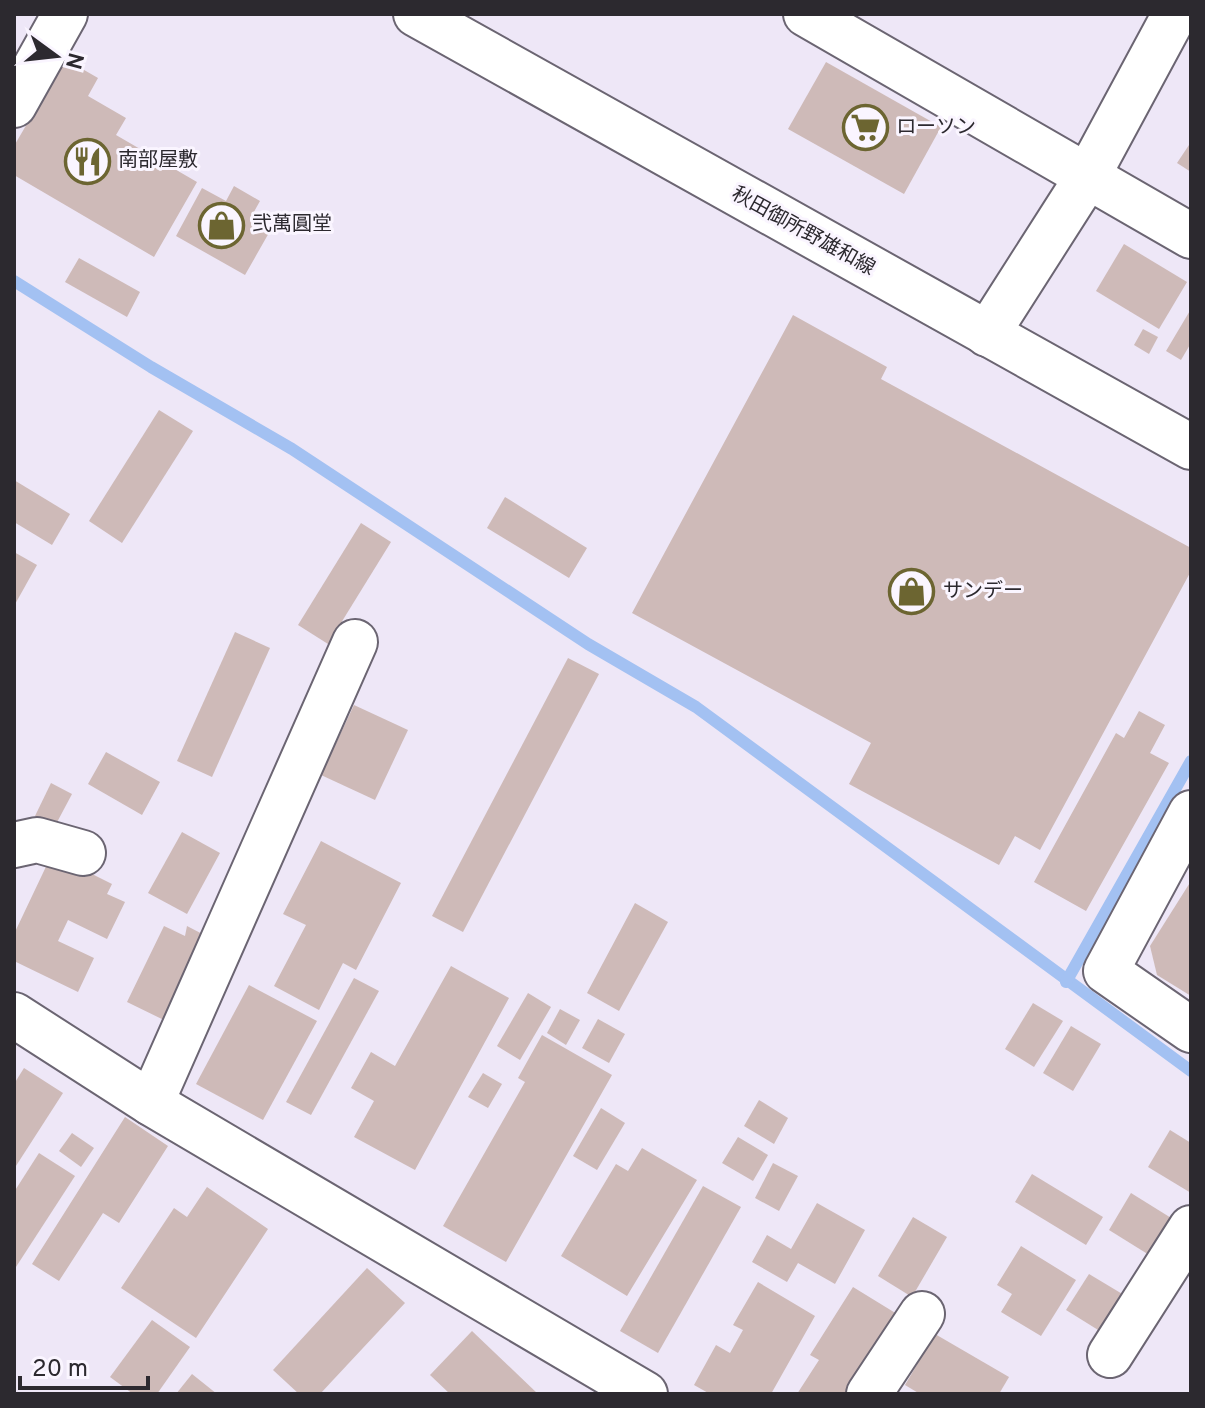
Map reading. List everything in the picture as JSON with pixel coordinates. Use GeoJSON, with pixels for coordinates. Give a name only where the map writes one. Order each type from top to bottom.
{"type":"FeatureCollection","features":[{"type":"Feature","properties":{"kind":"street"},"geometry":{"type":"LineString","coordinates":[[14,105],[65,14]]}},
{"type":"Feature","properties":{"kind":"street","name":"秋田御所野雄和線"},"geometry":{"type":"LineString","coordinates":[[416,14],[1191,447]]}},
{"type":"Feature","properties":{"kind":"street"},"geometry":{"type":"LineString","coordinates":[[806,14],[853,25],[1086,179],[1191,236]]}},
{"type":"Feature","properties":{"kind":"street"},"geometry":{"type":"LineString","coordinates":[[987,334],[1086,179],[1175,14]]}},
{"type":"Feature","properties":{"kind":"street"},"geometry":{"type":"LineString","coordinates":[[151,1103],[355,642]]}},
{"type":"Feature","properties":{"kind":"street"},"geometry":{"type":"LineString","coordinates":[[1191,813],[1106,971],[1191,1030]]}},
{"type":"Feature","properties":{"kind":"street"},"geometry":{"type":"LineString","coordinates":[[14,845],[37,840],[83,853]]}},
{"type":"Feature","properties":{"kind":"street"},"geometry":{"type":"LineString","coordinates":[[14,1015],[590,1381],[645,1394]]}},
{"type":"Feature","properties":{"kind":"street"},"geometry":{"type":"LineString","coordinates":[[1110,1355],[1191,1228]]}},
{"type":"Feature","properties":{"kind":"street"},"geometry":{"type":"LineString","coordinates":[[869,1394],[922,1314]]}},
{"type":"Feature","properties":{"kind":"building","name":"南部屋敷"},"geometry":{"type":"Polygon","coordinates":[[[65,59],[98,78],[88,96],[126,118],[116,135],[197,182],[154,257],[14,175],[14,146],[65,59]]]}},
{"type":"Feature","properties":{"kind":"building","name":"ローソン"},"geometry":{"type":"Polygon","coordinates":[[[826,62],[941,127],[904,194],[788,129],[826,62]]]}},
{"type":"Feature","properties":{"kind":"building"},"geometry":{"type":"Polygon","coordinates":[[[1191,142],[1191,172],[1177,163],[1191,142]]]}},
{"type":"Feature","properties":{"kind":"building","name":"弐萬圓堂"},"geometry":{"type":"Polygon","coordinates":[[[234,186],[260,201],[250,219],[270,231],[245,275],[176,236],[202,188],[226,201],[234,186]]]}},
{"type":"Feature","properties":{"kind":"building"},"geometry":{"type":"Polygon","coordinates":[[[1124,244],[1187,282],[1159,329],[1096,291],[1124,244]]]}},
{"type":"Feature","properties":{"kind":"building"},"geometry":{"type":"Polygon","coordinates":[[[79,258],[140,292],[127,317],[65,282],[79,258]]]}},
{"type":"Feature","properties":{"kind":"building"},"geometry":{"type":"Polygon","coordinates":[[[1191,309],[1191,343],[1181,360],[1166,351],[1191,309]]]}},
{"type":"Feature","properties":{"kind":"building","name":"サンデー"},"geometry":{"type":"Polygon","coordinates":[[[793,315],[887,367],[881,379],[1191,548],[1191,571],[1040,850],[1015,836],[999,865],[849,784],[871,743],[632,613],[793,315]]]}},
{"type":"Feature","properties":{"kind":"building"},"geometry":{"type":"Polygon","coordinates":[[[1143,329],[1158,337],[1149,354],[1134,345],[1143,329]]]}},
{"type":"Feature","properties":{"kind":"building"},"geometry":{"type":"Polygon","coordinates":[[[159,410],[193,431],[122,543],[89,521],[159,410]]]}},
{"type":"Feature","properties":{"kind":"building"},"geometry":{"type":"Polygon","coordinates":[[[14,480],[70,514],[52,545],[14,522],[14,480]]]}},
{"type":"Feature","properties":{"kind":"building"},"geometry":{"type":"Polygon","coordinates":[[[505,497],[587,548],[569,578],[487,528],[505,497]]]}},
{"type":"Feature","properties":{"kind":"building"},"geometry":{"type":"Polygon","coordinates":[[[361,523],[391,542],[328,644],[298,625],[361,523]]]}},
{"type":"Feature","properties":{"kind":"building"},"geometry":{"type":"Polygon","coordinates":[[[14,552],[37,565],[14,606],[14,552]]]}},
{"type":"Feature","properties":{"kind":"building"},"geometry":{"type":"Polygon","coordinates":[[[235,632],[270,648],[212,777],[177,761],[235,632]]]}},
{"type":"Feature","properties":{"kind":"building"},"geometry":{"type":"Polygon","coordinates":[[[568,658],[599,674],[463,932],[432,916],[568,658]]]}},
{"type":"Feature","properties":{"kind":"building"},"geometry":{"type":"Polygon","coordinates":[[[354,705],[408,730],[375,800],[321,775],[354,705]]]}},
{"type":"Feature","properties":{"kind":"building"},"geometry":{"type":"Polygon","coordinates":[[[1139,711],[1165,725],[1150,753],[1169,763],[1086,911],[1034,882],[1116,733],[1124,738],[1139,711]]]}},
{"type":"Feature","properties":{"kind":"building"},"geometry":{"type":"Polygon","coordinates":[[[106,752],[160,782],[142,815],[88,784],[106,752]]]}},
{"type":"Feature","properties":{"kind":"building"},"geometry":{"type":"Polygon","coordinates":[[[51,783],[72,794],[55,826],[35,816],[51,783]]]}},
{"type":"Feature","properties":{"kind":"building"},"geometry":{"type":"Polygon","coordinates":[[[182,832],[220,853],[187,914],[148,893],[182,832]]]}},
{"type":"Feature","properties":{"kind":"building"},"geometry":{"type":"Polygon","coordinates":[[[321,841],[401,883],[356,970],[343,963],[319,1010],[274,986],[306,925],[283,914],[321,841]]]}},
{"type":"Feature","properties":{"kind":"building"},"geometry":{"type":"Polygon","coordinates":[[[52,854],[112,884],[107,894],[125,902],[107,939],[68,920],[58,941],[94,958],[78,992],[14,961],[14,934],[52,854]]]}},
{"type":"Feature","properties":{"kind":"building"},"geometry":{"type":"Polygon","coordinates":[[[1191,881],[1191,996],[1157,975],[1150,946],[1191,881]]]}},
{"type":"Feature","properties":{"kind":"building"},"geometry":{"type":"Polygon","coordinates":[[[635,903],[668,922],[619,1011],[587,993],[635,903]]]}},
{"type":"Feature","properties":{"kind":"building"},"geometry":{"type":"Polygon","coordinates":[[[164,926],[185,936],[187,926],[212,939],[170,1023],[127,1002],[164,926]]]}},
{"type":"Feature","properties":{"kind":"building"},"geometry":{"type":"Polygon","coordinates":[[[451,966],[509,998],[415,1170],[354,1137],[374,1101],[351,1088],[371,1052],[395,1066],[451,966]]]}},
{"type":"Feature","properties":{"kind":"building"},"geometry":{"type":"Polygon","coordinates":[[[354,978],[379,991],[311,1115],[286,1102],[354,978]]]}},
{"type":"Feature","properties":{"kind":"building"},"geometry":{"type":"Polygon","coordinates":[[[249,985],[317,1021],[263,1120],[196,1084],[249,985]]]}},
{"type":"Feature","properties":{"kind":"building"},"geometry":{"type":"Polygon","coordinates":[[[528,993],[551,1007],[520,1060],[497,1046],[528,993]]]}},
{"type":"Feature","properties":{"kind":"building"},"geometry":{"type":"Polygon","coordinates":[[[1033,1003],[1063,1021],[1034,1067],[1005,1049],[1033,1003]]]}},
{"type":"Feature","properties":{"kind":"building"},"geometry":{"type":"Polygon","coordinates":[[[560,1009],[580,1020],[566,1045],[547,1033],[560,1009]]]}},
{"type":"Feature","properties":{"kind":"building"},"geometry":{"type":"Polygon","coordinates":[[[598,1019],[625,1034],[609,1063],[582,1048],[598,1019]]]}},
{"type":"Feature","properties":{"kind":"building"},"geometry":{"type":"Polygon","coordinates":[[[1071,1026],[1101,1044],[1073,1091],[1043,1073],[1071,1026]]]}},
{"type":"Feature","properties":{"kind":"building"},"geometry":{"type":"Polygon","coordinates":[[[542,1035],[612,1075],[506,1262],[443,1226],[525,1082],[518,1078],[542,1035]]]}},
{"type":"Feature","properties":{"kind":"building"},"geometry":{"type":"Polygon","coordinates":[[[24,1068],[63,1093],[14,1169],[14,1084],[24,1068]]]}},
{"type":"Feature","properties":{"kind":"building"},"geometry":{"type":"Polygon","coordinates":[[[483,1073],[502,1084],[488,1108],[468,1097],[483,1073]]]}},
{"type":"Feature","properties":{"kind":"building"},"geometry":{"type":"Polygon","coordinates":[[[759,1100],[788,1118],[774,1144],[744,1126],[759,1100]]]}},
{"type":"Feature","properties":{"kind":"building"},"geometry":{"type":"Polygon","coordinates":[[[601,1108],[625,1123],[597,1170],[573,1156],[601,1108]]]}},
{"type":"Feature","properties":{"kind":"building"},"geometry":{"type":"Polygon","coordinates":[[[125,1117],[168,1146],[119,1223],[103,1213],[59,1281],[32,1264],[125,1117]]]}},
{"type":"Feature","properties":{"kind":"building"},"geometry":{"type":"Polygon","coordinates":[[[1170,1130],[1191,1143],[1191,1193],[1148,1167],[1170,1130]]]}},
{"type":"Feature","properties":{"kind":"building"},"geometry":{"type":"Polygon","coordinates":[[[72,1133],[94,1148],[81,1167],[59,1151],[72,1133]]]}},
{"type":"Feature","properties":{"kind":"building"},"geometry":{"type":"Polygon","coordinates":[[[738,1137],[768,1155],[753,1181],[722,1163],[738,1137]]]}},
{"type":"Feature","properties":{"kind":"building"},"geometry":{"type":"Polygon","coordinates":[[[642,1148],[697,1180],[627,1296],[561,1256],[616,1164],[628,1171],[642,1148]]]}},
{"type":"Feature","properties":{"kind":"building"},"geometry":{"type":"Polygon","coordinates":[[[39,1153],[75,1176],[14,1270],[14,1192],[39,1153]]]}},
{"type":"Feature","properties":{"kind":"building"},"geometry":{"type":"Polygon","coordinates":[[[773,1163],[798,1176],[779,1211],[755,1198],[773,1163]]]}},
{"type":"Feature","properties":{"kind":"building"},"geometry":{"type":"Polygon","coordinates":[[[1032,1174],[1103,1217],[1086,1245],[1015,1202],[1032,1174]]]}},
{"type":"Feature","properties":{"kind":"building"},"geometry":{"type":"Polygon","coordinates":[[[703,1186],[741,1207],[658,1353],[620,1331],[703,1186]]]}},
{"type":"Feature","properties":{"kind":"building"},"geometry":{"type":"Polygon","coordinates":[[[207,1187],[268,1229],[196,1338],[121,1288],[174,1208],[187,1217],[207,1187]]]}},
{"type":"Feature","properties":{"kind":"building"},"geometry":{"type":"Polygon","coordinates":[[[1131,1193],[1176,1221],[1154,1258],[1109,1230],[1131,1193]]]}},
{"type":"Feature","properties":{"kind":"building"},"geometry":{"type":"Polygon","coordinates":[[[817,1203],[865,1230],[835,1284],[798,1263],[787,1282],[752,1262],[767,1235],[791,1249],[817,1203]]]}},
{"type":"Feature","properties":{"kind":"building"},"geometry":{"type":"Polygon","coordinates":[[[913,1217],[947,1237],[912,1297],[878,1276],[913,1217]]]}},
{"type":"Feature","properties":{"kind":"building"},"geometry":{"type":"Polygon","coordinates":[[[1021,1246],[1076,1280],[1041,1336],[1001,1312],[1012,1294],[997,1285],[1021,1246]]]}},
{"type":"Feature","properties":{"kind":"building"},"geometry":{"type":"Polygon","coordinates":[[[367,1268],[405,1303],[320,1394],[299,1394],[273,1370],[367,1268]]]}},
{"type":"Feature","properties":{"kind":"building"},"geometry":{"type":"Polygon","coordinates":[[[1089,1274],[1134,1301],[1111,1338],[1066,1310],[1089,1274]]]}},
{"type":"Feature","properties":{"kind":"building"},"geometry":{"type":"Polygon","coordinates":[[[758,1282],[815,1316],[771,1394],[710,1394],[694,1385],[716,1345],[730,1353],[743,1330],[733,1325],[758,1282]]]}},
{"type":"Feature","properties":{"kind":"building"},"geometry":{"type":"Polygon","coordinates":[[[853,1287],[897,1314],[846,1394],[797,1394],[819,1360],[810,1355],[853,1287]]]}},
{"type":"Feature","properties":{"kind":"building"},"geometry":{"type":"Polygon","coordinates":[[[152,1320],[190,1347],[157,1394],[133,1394],[110,1377],[152,1320]]]}},
{"type":"Feature","properties":{"kind":"building"},"geometry":{"type":"Polygon","coordinates":[[[472,1331],[538,1394],[450,1394],[430,1375],[472,1331]]]}},
{"type":"Feature","properties":{"kind":"building"},"geometry":{"type":"Polygon","coordinates":[[[935,1334],[1009,1377],[999,1394],[920,1394],[905,1385],[935,1334]]]}},
{"type":"Feature","properties":{"kind":"building"},"geometry":{"type":"Polygon","coordinates":[[[192,1374],[217,1394],[176,1394],[192,1374]]]}},
{"type":"Feature","properties":{"kind":"waterway"},"geometry":{"type":"LineString","coordinates":[[14,281],[151,367],[292,449],[588,644],[696,707],[1191,1071]]}},
{"type":"Feature","properties":{"kind":"waterway"},"geometry":{"type":"LineString","coordinates":[[1066,982],[1191,761]]}},
{"type":"Feature","properties":{"kind":"place","name":"ローソン"},"geometry":{"type":"Point","coordinates":[865,128]}},
{"type":"Feature","properties":{"kind":"place","name":"南部屋敷"},"geometry":{"type":"Point","coordinates":[87,161]}},
{"type":"Feature","properties":{"kind":"place","name":"弐萬圓堂"},"geometry":{"type":"Point","coordinates":[221,225]}},
{"type":"Feature","properties":{"kind":"place","name":"サンデー"},"geometry":{"type":"Point","coordinates":[912,592]}}]}
